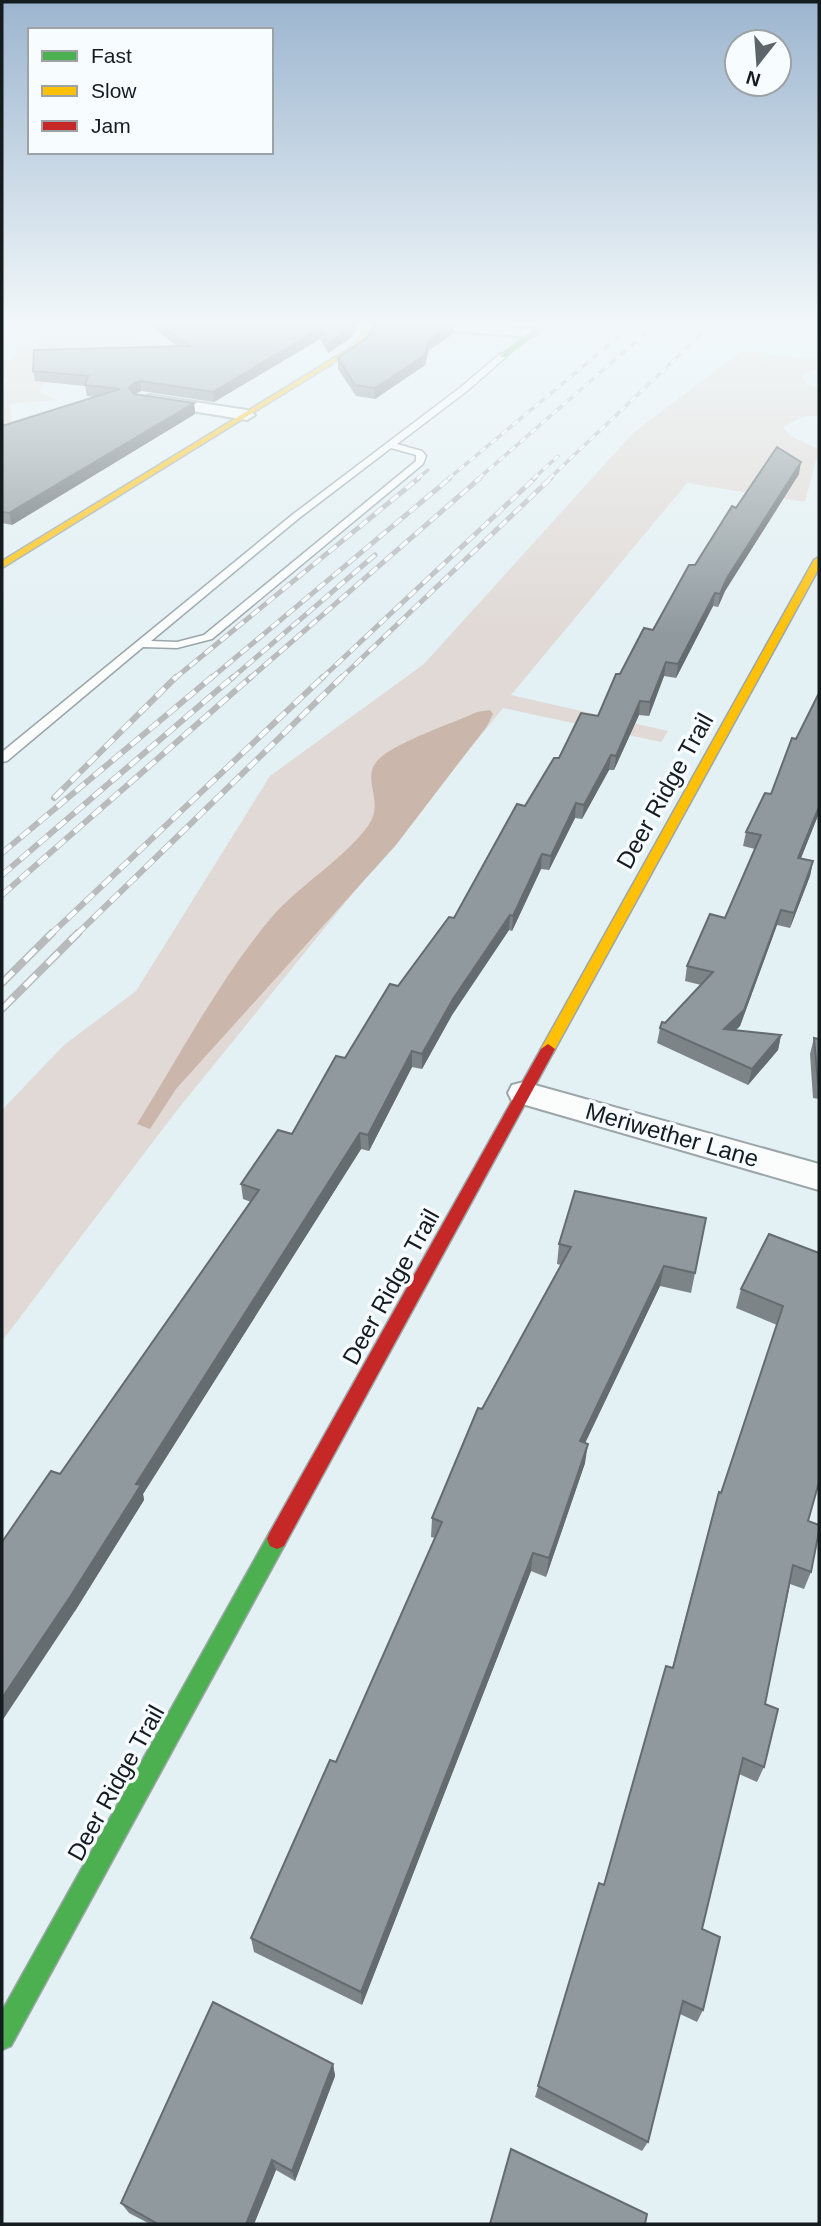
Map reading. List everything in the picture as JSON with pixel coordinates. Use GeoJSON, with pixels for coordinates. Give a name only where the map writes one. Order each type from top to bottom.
{"type":"FeatureCollection","features":[{"type":"Feature","properties":{"kind":"street"},"geometry":{"type":"LineString","coordinates":[[2,565],[228,427]]}},
{"type":"Feature","properties":{"kind":"street","name":"Deer Ridge Trail"},"geometry":{"type":"LineString","coordinates":[[2,2037],[819,560]]}},
{"type":"Feature","properties":{"kind":"street","name":"Meriwether Lane"},"geometry":{"type":"LineString","coordinates":[[524,1093],[819,1177]]}},
{"type":"Feature","properties":{"kind":"lane"},"geometry":{"type":"LineString","coordinates":[[2,758],[295,517],[413,427]]}},
{"type":"Feature","properties":{"kind":"lane"},"geometry":{"type":"LineString","coordinates":[[142,644],[177,645],[208,636],[420,462],[422,456],[418,453],[390,445]]}},
{"type":"Feature","properties":{"kind":"shaded area"},"geometry":{"type":"Polygon","coordinates":[[[641,427],[783,427],[790,436],[819,449],[805,502],[687,483],[511,695],[668,731],[661,742],[503,708],[174,1114],[2,1341],[2,1110],[64,1045],[136,991],[270,776],[424,664],[641,427]]]}},
{"type":"Feature","properties":{"kind":"shaded area"},"geometry":{"type":"Polygon","coordinates":[[[490,710],[493,714],[487,726],[396,845],[176,1089],[150,1129],[137,1124],[217,992],[252,942],[282,906],[358,839],[368,826],[375,807],[371,781],[374,765],[401,744],[477,712],[490,710]]]}},
{"type":"Feature","properties":{"kind":"building"},"geometry":{"type":"Polygon","coordinates":[[[2,427],[154,427],[9,513],[2,512],[2,427]]]}},
{"type":"Feature","properties":{"kind":"building"},"geometry":{"type":"Polygon","coordinates":[[[777,447],[801,462],[727,578],[720,594],[715,593],[678,664],[666,662],[650,702],[640,701],[616,756],[611,755],[584,805],[576,803],[551,856],[542,854],[513,916],[510,915],[453,999],[422,1054],[412,1051],[368,1135],[360,1133],[136,1484],[141,1485],[2,1698],[2,1542],[51,1471],[60,1474],[259,1190],[241,1184],[278,1130],[292,1134],[336,1056],[345,1058],[390,984],[398,986],[449,917],[454,918],[517,804],[525,806],[554,758],[559,758],[581,713],[598,716],[616,674],[620,674],[644,628],[653,630],[689,565],[695,565],[732,506],[736,508],[777,447]]]}},
{"type":"Feature","properties":{"kind":"building"},"geometry":{"type":"Polygon","coordinates":[[[819,693],[819,807],[798,858],[813,861],[794,913],[781,910],[744,1010],[724,1029],[781,1035],[752,1069],[660,1028],[662,1022],[665,1023],[713,972],[687,966],[710,914],[725,918],[761,835],[746,832],[765,793],[771,794],[792,738],[796,739],[819,693]]]}},
{"type":"Feature","properties":{"kind":"building"},"geometry":{"type":"Polygon","coordinates":[[[814,1038],[819,1039],[819,1083],[818,1083],[814,1038]]]}},
{"type":"Feature","properties":{"kind":"building"},"geometry":{"type":"Polygon","coordinates":[[[575,1191],[706,1218],[695,1273],[664,1266],[580,1441],[588,1444],[549,1558],[533,1553],[361,1992],[251,1938],[330,1760],[336,1762],[442,1522],[432,1518],[478,1408],[482,1409],[571,1247],[559,1244],[575,1191]]]}},
{"type":"Feature","properties":{"kind":"building"},"geometry":{"type":"Polygon","coordinates":[[[769,1234],[819,1253],[819,1482],[808,1521],[819,1525],[819,1531],[811,1572],[793,1565],[765,1704],[778,1709],[764,1767],[743,1758],[702,1929],[720,1937],[703,2010],[683,2001],[648,2142],[538,2086],[599,1883],[604,1885],[666,1666],[673,1668],[719,1492],[721,1493],[783,1306],[741,1289],[769,1234]]]}},
{"type":"Feature","properties":{"kind":"building"},"geometry":{"type":"Polygon","coordinates":[[[213,2002],[333,2064],[292,2171],[272,2160],[246,2224],[158,2224],[121,2203],[213,2002]]]}},
{"type":"Feature","properties":{"kind":"building"},"geometry":{"type":"Polygon","coordinates":[[[511,2149],[647,2214],[645,2224],[490,2224],[511,2149]]]}},
{"type":"Feature","properties":{"kind":"railway"},"geometry":{"type":"LineString","coordinates":[[448,479],[510,427]]}},
{"type":"Feature","properties":{"kind":"railway"},"geometry":{"type":"LineString","coordinates":[[478,479],[538,427]]}},
{"type":"Feature","properties":{"kind":"railway"},"geometry":{"type":"LineString","coordinates":[[549,479],[604,427]]}},
{"type":"Feature","properties":{"kind":"railway"},"geometry":{"type":"LineString","coordinates":[[533,479],[558,456]]}},
{"type":"Feature","properties":{"kind":"railway"},"geometry":{"type":"LineString","coordinates":[[417,479],[428,470]]}},
{"type":"Feature","properties":{"kind":"railway"},"geometry":{"type":"LineString","coordinates":[[174,679],[419,478]]}},
{"type":"Feature","properties":{"kind":"railway"},"geometry":{"type":"LineString","coordinates":[[210,679],[450,478]]}},
{"type":"Feature","properties":{"kind":"railway"},"geometry":{"type":"LineString","coordinates":[[249,679],[480,478]]}},
{"type":"Feature","properties":{"kind":"railway"},"geometry":{"type":"LineString","coordinates":[[321,679],[535,478]]}},
{"type":"Feature","properties":{"kind":"railway"},"geometry":{"type":"LineString","coordinates":[[340,679],[551,478]]}},
{"type":"Feature","properties":{"kind":"railway"},"geometry":{"type":"LineString","coordinates":[[231,679],[375,555]]}},
{"type":"Feature","properties":{"kind":"railway"},"geometry":{"type":"LineString","coordinates":[[54,798],[176,677]]}},
{"type":"Feature","properties":{"kind":"railway"},"geometry":{"type":"LineString","coordinates":[[2,853],[212,677]]}},
{"type":"Feature","properties":{"kind":"railway"},"geometry":{"type":"LineString","coordinates":[[2,875],[233,677]]}},
{"type":"Feature","properties":{"kind":"railway"},"geometry":{"type":"LineString","coordinates":[[2,895],[251,677]]}},
{"type":"Feature","properties":{"kind":"railway"},"geometry":{"type":"LineString","coordinates":[[50,935],[323,677]]}},
{"type":"Feature","properties":{"kind":"railway"},"geometry":{"type":"LineString","coordinates":[[76,935],[342,677]]}},
{"type":"Feature","properties":{"kind":"railway"},"geometry":{"type":"LineString","coordinates":[[2,983],[50,935]]}},
{"type":"Feature","properties":{"kind":"railway"},"geometry":{"type":"LineString","coordinates":[[2,1009],[76,935]]}},
{"type":"Feature","properties":{"kind":"traffic: fast"},"geometry":{"type":"LineString","coordinates":[[2,2037],[277,1539]]}},
{"type":"Feature","properties":{"kind":"traffic: slow"},"geometry":{"type":"LineString","coordinates":[[2,565],[226,427]]}},
{"type":"Feature","properties":{"kind":"traffic: slow"},"geometry":{"type":"LineString","coordinates":[[548,1049],[819,560]]}},
{"type":"Feature","properties":{"kind":"traffic: jam"},"geometry":{"type":"LineString","coordinates":[[277,1539],[548,1049]]}}]}
